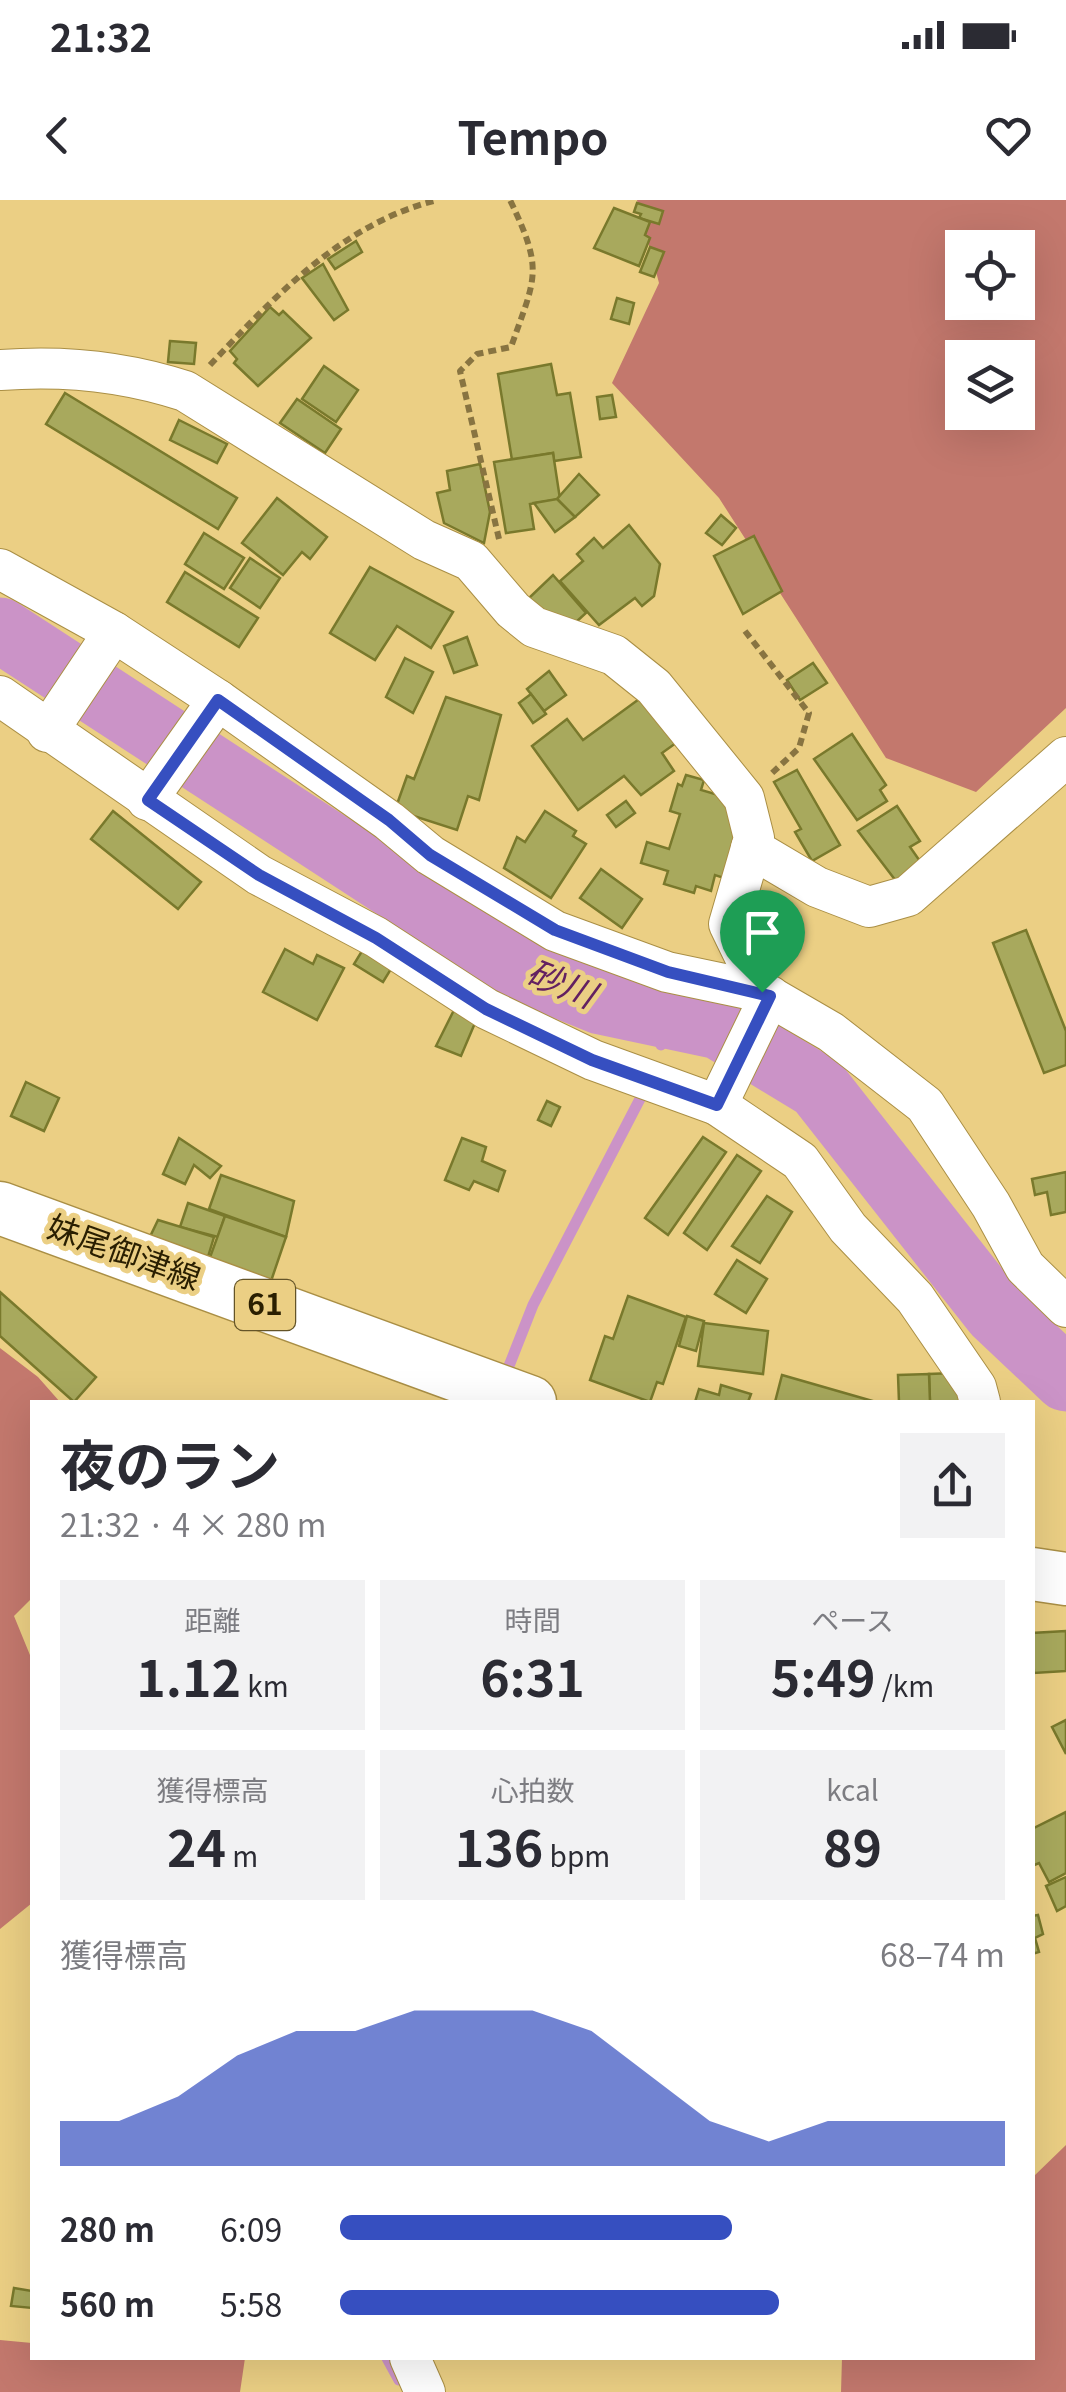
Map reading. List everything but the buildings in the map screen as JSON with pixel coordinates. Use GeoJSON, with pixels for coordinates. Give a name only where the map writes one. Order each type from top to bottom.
{"type":"FeatureCollection","features":[{"type":"Feature","properties":{"kind":"main road","name":"妹尾御津線"},"geometry":{"type":"LineString","coordinates":[[0,1208],[518,1400]]}},
{"type":"Feature","properties":{"kind":"main road"},"geometry":{"type":"LineString","coordinates":[[1035,1574],[1066,1579]]}},
{"type":"Feature","properties":{"kind":"street"},"geometry":{"type":"LineString","coordinates":[[0,370],[54,366],[146,378],[185,391],[424,540],[470,561],[513,610],[534,626],[614,655],[654,687],[744,798],[754,838],[729,924],[766,994]]}},
{"type":"Feature","properties":{"kind":"street"},"geometry":{"type":"LineString","coordinates":[[0,570],[114,632],[389,820],[430,855],[555,930],[668,972],[766,994],[830,1032],[925,1105],[991,1204],[1025,1267],[1066,1307]]}},
{"type":"Feature","properties":{"kind":"street"},"geometry":{"type":"LineString","coordinates":[[47,732],[114,632]]}},
{"type":"Feature","properties":{"kind":"street"},"geometry":{"type":"LineString","coordinates":[[0,696],[259,875],[376,938],[486,1009],[592,1060],[717,1105],[800,1161],[848,1228],[915,1298],[976,1387],[979,1400]]}},
{"type":"Feature","properties":{"kind":"street"},"geometry":{"type":"LineString","coordinates":[[148,800],[218,700]]}},
{"type":"Feature","properties":{"kind":"street"},"geometry":{"type":"LineString","coordinates":[[751,848],[817,887],[869,907],[908,896],[1066,757]]}},
{"type":"Feature","properties":{"kind":"street"},"geometry":{"type":"LineString","coordinates":[[717,1105],[766,994]]}},
{"type":"Feature","properties":{"kind":"street"},"geometry":{"type":"LineString","coordinates":[[411,2360],[425,2392]]}},
{"type":"Feature","properties":{"kind":"path"},"geometry":{"type":"LineString","coordinates":[[185,391],[315,261],[402,208],[438,200]]}},
{"type":"Feature","properties":{"kind":"path"},"geometry":{"type":"LineString","coordinates":[[487,578],[501,532],[460,371],[477,354],[511,348],[536,275],[528,236],[510,200]]}},
{"type":"Feature","properties":{"kind":"path"},"geometry":{"type":"LineString","coordinates":[[744,631],[809,713],[800,748],[744,798]]}},
{"type":"Feature","properties":{"kind":"shaded area"},"geometry":{"type":"Polygon","coordinates":[[[637,200],[1066,200],[1066,708],[976,792],[886,758],[719,498],[612,383],[659,283],[637,200]]]}},
{"type":"Feature","properties":{"kind":"shaded area"},"geometry":{"type":"Polygon","coordinates":[[[0,1348],[38,1377],[58,1400],[30,1400],[30,1600],[14,1616],[30,1655],[30,1905],[0,1929],[0,1348]]]}},
{"type":"Feature","properties":{"kind":"shaded area"},"geometry":{"type":"Polygon","coordinates":[[[1066,2145],[1066,2392],[841,2392],[842,2360],[1035,2360],[1035,2175],[1066,2145]]]}},
{"type":"Feature","properties":{"kind":"shaded area"},"geometry":{"type":"Polygon","coordinates":[[[0,2340],[30,2343],[30,2360],[245,2360],[240,2392],[0,2392],[0,2340]]]}},
{"type":"Feature","properties":{"kind":"waterway","name":"砂川"},"geometry":{"type":"LineString","coordinates":[[0,630],[524,971],[601,1002],[719,1027],[818,1087],[995,1312],[1066,1379]]}},
{"type":"Feature","properties":{"kind":"waterway"},"geometry":{"type":"LineString","coordinates":[[661,1045],[672,1017]]}},
{"type":"Feature","properties":{"kind":"waterway"},"geometry":{"type":"LineString","coordinates":[[507,1371],[533,1305],[642,1095]]}},
{"type":"Feature","properties":{"kind":"waterway"},"geometry":{"type":"LineString","coordinates":[[388,2360],[399,2380]]}},
{"type":"Feature","properties":{"kind":"route"},"geometry":{"type":"LineString","coordinates":[[218,700],[389,820],[430,855],[555,930],[668,972],[762,992],[770,996],[717,1105],[592,1060],[486,1009],[376,938],[259,875],[148,800],[218,700]]}}]}
